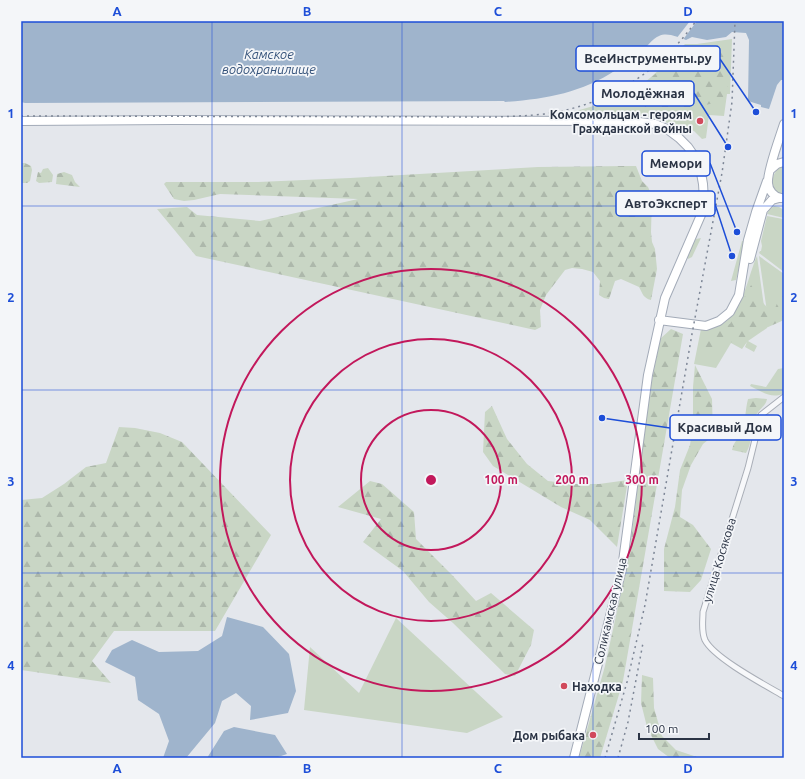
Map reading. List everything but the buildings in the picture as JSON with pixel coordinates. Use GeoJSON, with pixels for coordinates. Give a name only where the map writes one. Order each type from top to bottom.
{"type":"FeatureCollection","features":[{"type":"Feature","properties":{"kind":"main road","name":"Соликамская улица"},"geometry":{"type":"LineString","coordinates":[[21,121],[631,121],[655,124],[672,132],[692,152],[697,160],[701,173],[704,200],[698,223],[665,298],[648,375],[622,569],[574,758]]}},
{"type":"Feature","properties":{"kind":"main road"},"geometry":{"type":"LineString","coordinates":[[660,320],[701,326],[714,323],[723,318],[733,308],[739,295],[748,240],[784,124]]}},
{"type":"Feature","properties":{"kind":"main road"},"geometry":{"type":"LineString","coordinates":[[770,170],[777,164],[784,162]]}},
{"type":"Feature","properties":{"kind":"main road"},"geometry":{"type":"LineString","coordinates":[[767,181],[769,189],[775,196],[781,198]]}},
{"type":"Feature","properties":{"kind":"main road"},"geometry":{"type":"LineString","coordinates":[[742,281],[763,210],[772,200],[781,198]]}},
{"type":"Feature","properties":{"kind":"street","name":"улица Косякова"},"geometry":{"type":"LineString","coordinates":[[784,397],[760,415],[748,468],[703,612],[703,633],[712,650],[736,668],[784,696]]}},
{"type":"Feature","properties":{"kind":"green space"},"geometry":{"type":"Polygon","coordinates":[[[732,39],[730,94],[727,94],[724,116],[709,115],[706,138],[702,139],[694,131],[645,116],[562,116],[562,114],[610,101],[637,88],[685,44],[697,44],[732,39]]]}},
{"type":"Feature","properties":{"kind":"green space"},"geometry":{"type":"Polygon","coordinates":[[[723,46],[726,50],[728,90],[725,92],[717,115],[715,115],[715,103],[705,105],[697,111],[692,111],[691,116],[685,119],[687,110],[671,109],[665,112],[661,109],[645,107],[640,97],[632,104],[630,102],[630,96],[654,75],[671,66],[683,48],[691,48],[696,50],[723,46]]]}},
{"type":"Feature","properties":{"kind":"green space"},"geometry":{"type":"Polygon","coordinates":[[[21,163],[31,166],[32,170],[30,181],[27,183],[21,183],[21,163]]]}},
{"type":"Feature","properties":{"kind":"green space"},"geometry":{"type":"Polygon","coordinates":[[[636,166],[642,181],[648,187],[652,196],[651,232],[652,242],[655,249],[657,269],[651,300],[642,294],[639,287],[621,279],[615,281],[609,299],[604,298],[599,295],[600,281],[593,272],[572,268],[565,270],[546,295],[540,310],[541,327],[535,330],[196,256],[157,209],[187,207],[197,215],[260,221],[358,199],[220,194],[184,201],[174,199],[164,184],[166,182],[258,182],[538,167],[636,166]]]}},
{"type":"Feature","properties":{"kind":"green space"},"geometry":{"type":"Polygon","coordinates":[[[784,166],[784,195],[775,191],[772,182],[773,176],[779,168],[784,166]]]}},
{"type":"Feature","properties":{"kind":"green space"},"geometry":{"type":"Polygon","coordinates":[[[48,168],[53,175],[52,182],[39,183],[36,181],[38,172],[41,173],[43,169],[48,168]]]}},
{"type":"Feature","properties":{"kind":"green space"},"geometry":{"type":"Polygon","coordinates":[[[64,172],[72,175],[75,182],[80,187],[56,184],[57,174],[64,172]]]}},
{"type":"Feature","properties":{"kind":"green space"},"geometry":{"type":"Polygon","coordinates":[[[774,206],[784,210],[784,218],[767,214],[774,206]]]}},
{"type":"Feature","properties":{"kind":"green space"},"geometry":{"type":"Polygon","coordinates":[[[767,216],[783,219],[784,272],[759,253],[761,251],[761,241],[767,216]]]}},
{"type":"Feature","properties":{"kind":"green space"},"geometry":{"type":"Polygon","coordinates":[[[701,238],[692,257],[688,259],[687,255],[696,239],[701,238]]]}},
{"type":"Feature","properties":{"kind":"green space"},"geometry":{"type":"Polygon","coordinates":[[[742,241],[745,243],[736,280],[731,281],[742,241]]]}},
{"type":"Feature","properties":{"kind":"green space"},"geometry":{"type":"Polygon","coordinates":[[[757,256],[767,328],[748,341],[757,346],[754,352],[745,347],[747,342],[742,349],[731,343],[716,368],[694,364],[701,329],[715,327],[729,319],[740,303],[757,256]]]}},
{"type":"Feature","properties":{"kind":"green space"},"geometry":{"type":"Polygon","coordinates":[[[759,256],[784,274],[784,320],[767,312],[759,256]]]}},
{"type":"Feature","properties":{"kind":"green space"},"geometry":{"type":"Polygon","coordinates":[[[751,285],[764,304],[773,313],[784,287],[784,320],[732,343],[728,333],[714,349],[698,351],[703,333],[730,324],[751,285]]]}},
{"type":"Feature","properties":{"kind":"green space"},"geometry":{"type":"Polygon","coordinates":[[[671,329],[683,334],[623,681],[600,758],[579,758],[605,666],[629,556],[649,396],[660,339],[671,329]]]}},
{"type":"Feature","properties":{"kind":"green space"},"geometry":{"type":"Polygon","coordinates":[[[695,365],[712,399],[713,436],[703,444],[691,465],[682,490],[680,517],[693,525],[711,549],[701,580],[690,592],[664,591],[664,549],[675,507],[680,470],[690,445],[693,425],[693,387],[695,365]]]}},
{"type":"Feature","properties":{"kind":"green space"},"geometry":{"type":"Polygon","coordinates":[[[784,368],[784,393],[775,396],[750,386],[751,384],[766,387],[778,369],[784,368]]]}},
{"type":"Feature","properties":{"kind":"green space"},"geometry":{"type":"Polygon","coordinates":[[[748,399],[767,399],[755,417],[748,449],[746,453],[732,450],[743,429],[748,399]]]}},
{"type":"Feature","properties":{"kind":"green space"},"geometry":{"type":"Polygon","coordinates":[[[492,406],[507,439],[527,464],[548,481],[573,484],[599,484],[628,480],[617,547],[590,520],[561,507],[493,466],[483,452],[485,412],[492,406]]]}},
{"type":"Feature","properties":{"kind":"green space"},"geometry":{"type":"Polygon","coordinates":[[[119,427],[135,428],[160,433],[182,442],[271,535],[215,631],[114,631],[92,661],[111,683],[21,670],[21,500],[42,498],[64,484],[86,467],[106,463],[119,427]]]}},
{"type":"Feature","properties":{"kind":"green space"},"geometry":{"type":"Polygon","coordinates":[[[370,481],[382,484],[414,512],[416,539],[476,601],[491,593],[534,630],[531,645],[515,676],[505,674],[453,623],[429,602],[403,571],[363,542],[381,519],[338,507],[370,481]]]}},
{"type":"Feature","properties":{"kind":"green space"},"geometry":{"type":"Polygon","coordinates":[[[396,618],[503,717],[467,733],[304,710],[310,647],[359,693],[396,618]]]}},
{"type":"Feature","properties":{"kind":"green space"},"geometry":{"type":"Polygon","coordinates":[[[642,675],[653,678],[654,708],[662,736],[676,750],[700,758],[670,758],[658,749],[647,727],[641,703],[642,675]]]}},
{"type":"Feature","properties":{"kind":"water","name":"Камское водохранилище"},"geometry":{"type":"Polygon","coordinates":[[[21,21],[784,21],[784,80],[781,80],[777,85],[769,109],[748,101],[749,40],[746,33],[732,32],[726,37],[707,40],[692,37],[686,40],[672,35],[662,35],[654,39],[641,52],[603,78],[563,94],[520,101],[25,103],[21,102],[21,21]]]}},
{"type":"Feature","properties":{"kind":"water"},"geometry":{"type":"Polygon","coordinates":[[[227,617],[263,627],[289,654],[296,691],[288,713],[250,720],[251,706],[236,693],[222,701],[215,723],[186,758],[163,758],[169,741],[159,714],[138,700],[135,677],[105,662],[112,650],[132,640],[159,652],[198,651],[222,636],[227,617]]]}},
{"type":"Feature","properties":{"kind":"water"},"geometry":{"type":"Polygon","coordinates":[[[234,727],[275,735],[287,754],[275,758],[207,758],[224,731],[234,727]]]}},
{"type":"Feature","properties":{"kind":"pier"},"geometry":{"type":"Polygon","coordinates":[[[690,21],[697,21],[682,41],[676,39],[690,21]]]}},
{"type":"Feature","properties":{"kind":"railway"},"geometry":{"type":"LineString","coordinates":[[21,116],[498,117],[544,114],[567,110],[589,103],[610,95],[630,84],[666,56],[696,21]]}},
{"type":"Feature","properties":{"kind":"railway"},"geometry":{"type":"LineString","coordinates":[[605,758],[627,682],[645,605],[692,334],[722,173],[732,102],[735,21]]}},
{"type":"Feature","properties":{"kind":"railway"},"geometry":{"type":"LineString","coordinates":[[618,758],[628,722],[643,643]]}},
{"type":"Feature","properties":{"kind":"place","name":"ВсеИнструменты.ру"},"geometry":{"type":"Point","coordinates":[756,112]}},
{"type":"Feature","properties":{"kind":"place","name":"Комсомольцам - героям Гражданской войны"},"geometry":{"type":"Point","coordinates":[700,121]}},
{"type":"Feature","properties":{"kind":"place","name":"Молодёжная"},"geometry":{"type":"Point","coordinates":[728,147]}},
{"type":"Feature","properties":{"kind":"place","name":"Мемори"},"geometry":{"type":"Point","coordinates":[737,232]}},
{"type":"Feature","properties":{"kind":"place","name":"АвтоЭксперт"},"geometry":{"type":"Point","coordinates":[732,256]}},
{"type":"Feature","properties":{"kind":"place","name":"Красивый Дом"},"geometry":{"type":"Point","coordinates":[602,418]}},
{"type":"Feature","properties":{"kind":"place","name":"Находка"},"geometry":{"type":"Point","coordinates":[564,686]}},
{"type":"Feature","properties":{"kind":"place","name":"Дом рыбака"},"geometry":{"type":"Point","coordinates":[593,735]}}]}
